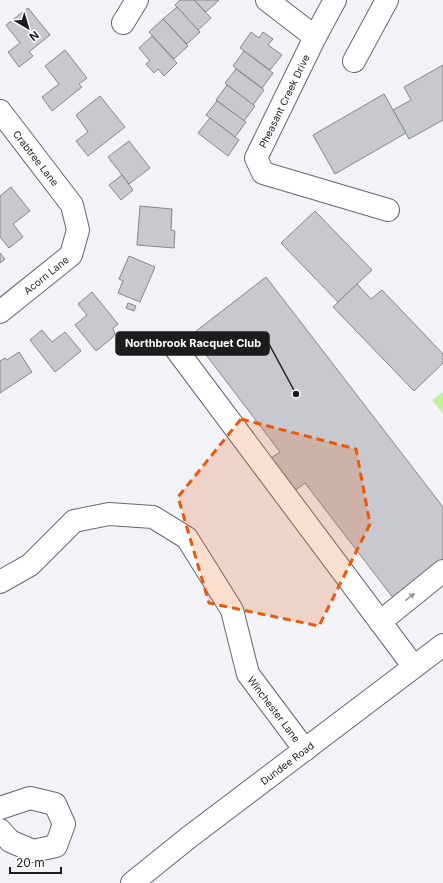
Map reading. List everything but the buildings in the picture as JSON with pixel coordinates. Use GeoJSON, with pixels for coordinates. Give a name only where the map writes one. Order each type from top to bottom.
{"type":"FeatureCollection","features":[{"type":"Feature","properties":{"kind":"street"},"geometry":{"type":"LineString","coordinates":[[123,23],[137,0]]}},
{"type":"Feature","properties":{"kind":"street"},"geometry":{"type":"LineString","coordinates":[[267,0],[315,37]]}},
{"type":"Feature","properties":{"kind":"street","name":"Pheasant Creek Drive"},"geometry":{"type":"LineString","coordinates":[[335,0],[315,37],[256,158],[263,173],[388,210]]}},
{"type":"Feature","properties":{"kind":"street"},"geometry":{"type":"LineString","coordinates":[[354,61],[387,0]]}},
{"type":"Feature","properties":{"kind":"street","name":"Crabtree Lane"},"geometry":{"type":"LineString","coordinates":[[0,111],[72,205]]}},
{"type":"Feature","properties":{"kind":"street","name":"Acorn Lane"},"geometry":{"type":"LineString","coordinates":[[0,312],[71,255],[78,230],[72,205]]}},
{"type":"Feature","properties":{"kind":"street"},"geometry":{"type":"LineString","coordinates":[[173,345],[414,667]]}},
{"type":"Feature","properties":{"kind":"street","name":"Winchester Lane"},"geometry":{"type":"LineString","coordinates":[[0,582],[30,565],[74,521],[109,514],[153,517],[187,538],[232,610],[248,674],[305,750]]}},
{"type":"Feature","properties":{"kind":"street"},"geometry":{"type":"LineString","coordinates":[[380,622],[443,571]]}},
{"type":"Feature","properties":{"kind":"street","name":"Dundee Road"},"geometry":{"type":"LineString","coordinates":[[132,883],[443,645]]}},
{"type":"Feature","properties":{"kind":"street"},"geometry":{"type":"LineString","coordinates":[[0,808],[30,798],[55,804],[64,824],[56,846],[32,851],[10,841],[0,830]]}},
{"type":"Feature","properties":{"kind":"highlighted area"},"geometry":{"type":"Polygon","coordinates":[[[241,419],[356,449],[370,524],[319,626],[209,603],[178,497],[241,419]]]}},
{"type":"Feature","properties":{"kind":"green space"},"geometry":{"type":"Polygon","coordinates":[[[443,392],[443,414],[432,400],[443,392]]]}},
{"type":"Feature","properties":{"kind":"place","name":"Northbrook Racquet Club"},"geometry":{"type":"Point","coordinates":[296,394]}}]}
